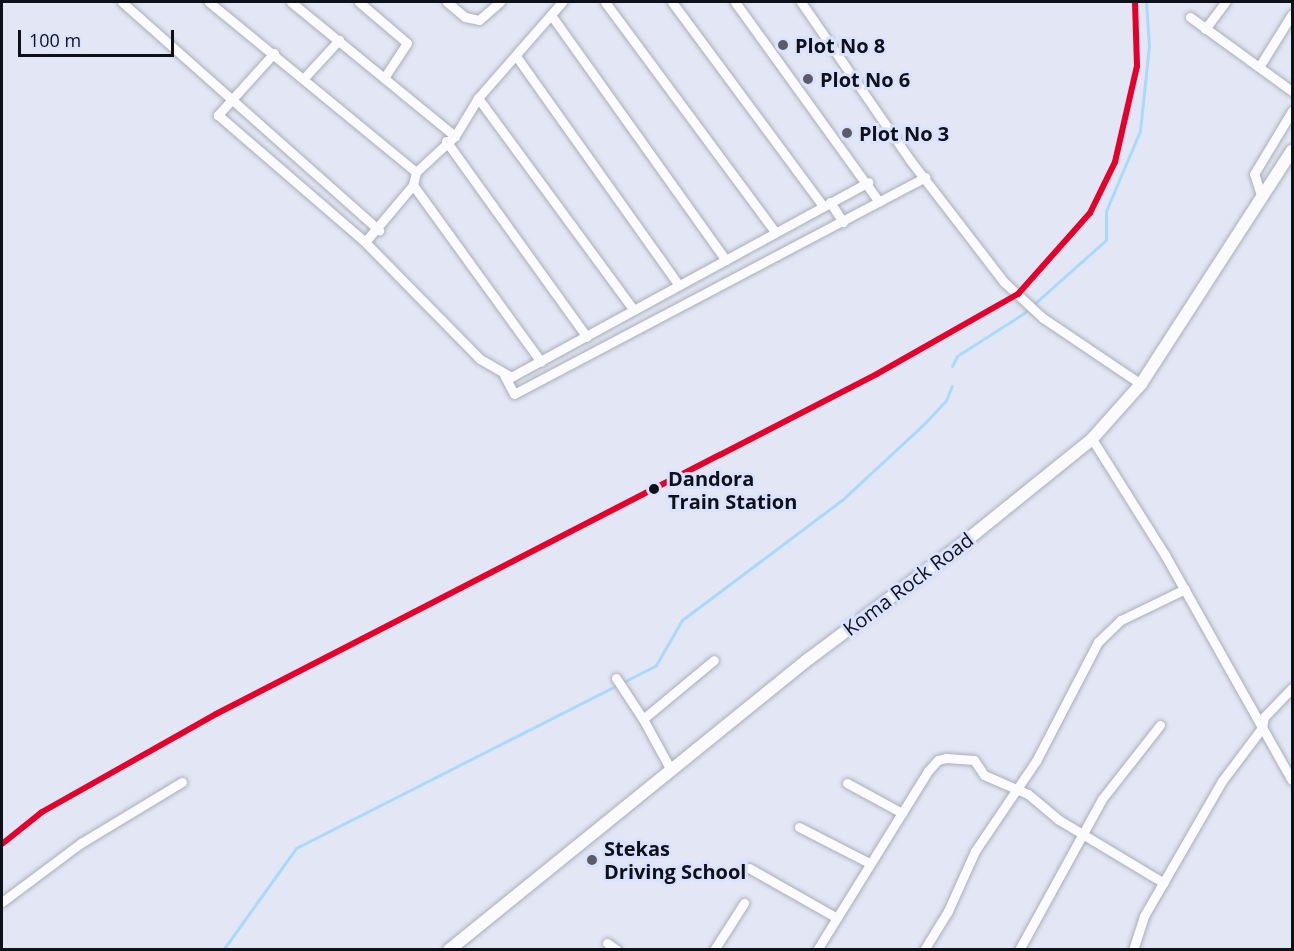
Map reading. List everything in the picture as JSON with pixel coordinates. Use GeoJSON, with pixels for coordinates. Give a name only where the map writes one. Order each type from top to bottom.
{"type":"FeatureCollection","features":[{"type":"Feature","properties":{"kind":"main road","name":"Koma Rock Road"},"geometry":{"type":"LineString","coordinates":[[455,947],[671,770],[1092,439],[1141,384],[1293,151]]}},
{"type":"Feature","properties":{"kind":"street"},"geometry":{"type":"LineString","coordinates":[[123,2],[233,96],[379,230]]}},
{"type":"Feature","properties":{"kind":"street"},"geometry":{"type":"LineString","coordinates":[[208,2],[274,53],[416,172]]}},
{"type":"Feature","properties":{"kind":"street"},"geometry":{"type":"LineString","coordinates":[[291,2],[455,136]]}},
{"type":"Feature","properties":{"kind":"street"},"geometry":{"type":"LineString","coordinates":[[359,2],[407,43],[384,78]]}},
{"type":"Feature","properties":{"kind":"street"},"geometry":{"type":"LineString","coordinates":[[447,2],[465,17],[479,20],[500,2]]}},
{"type":"Feature","properties":{"kind":"street"},"geometry":{"type":"LineString","coordinates":[[365,242],[379,230],[413,185],[416,172],[446,141],[455,136],[478,98],[562,2]]}},
{"type":"Feature","properties":{"kind":"street"},"geometry":{"type":"LineString","coordinates":[[605,2],[775,232]]}},
{"type":"Feature","properties":{"kind":"street"},"geometry":{"type":"LineString","coordinates":[[672,2],[826,204],[843,222]]}},
{"type":"Feature","properties":{"kind":"street"},"geometry":{"type":"LineString","coordinates":[[735,2],[868,182],[879,202]]}},
{"type":"Feature","properties":{"kind":"street"},"geometry":{"type":"LineString","coordinates":[[801,2],[925,177],[1004,282],[1037,311],[1141,384]]}},
{"type":"Feature","properties":{"kind":"street"},"geometry":{"type":"LineString","coordinates":[[1205,29],[1225,2]]}},
{"type":"Feature","properties":{"kind":"street"},"geometry":{"type":"LineString","coordinates":[[1259,67],[1293,14]]}},
{"type":"Feature","properties":{"kind":"street"},"geometry":{"type":"LineString","coordinates":[[551,15],[726,260]]}},
{"type":"Feature","properties":{"kind":"street"},"geometry":{"type":"LineString","coordinates":[[1190,17],[1293,91]]}},
{"type":"Feature","properties":{"kind":"street"},"geometry":{"type":"LineString","coordinates":[[304,78],[339,40]]}},
{"type":"Feature","properties":{"kind":"street"},"geometry":{"type":"LineString","coordinates":[[274,53],[233,96],[219,116],[365,242],[480,359],[504,375],[514,394],[925,177]]}},
{"type":"Feature","properties":{"kind":"street"},"geometry":{"type":"LineString","coordinates":[[516,56],[680,285]]}},
{"type":"Feature","properties":{"kind":"street"},"geometry":{"type":"LineString","coordinates":[[478,98],[634,310]]}},
{"type":"Feature","properties":{"kind":"street"},"geometry":{"type":"LineString","coordinates":[[1262,198],[1254,174],[1293,111]]}},
{"type":"Feature","properties":{"kind":"street"},"geometry":{"type":"LineString","coordinates":[[446,141],[587,337]]}},
{"type":"Feature","properties":{"kind":"street"},"geometry":{"type":"LineString","coordinates":[[504,375],[518,375],[868,182]]}},
{"type":"Feature","properties":{"kind":"street"},"geometry":{"type":"LineString","coordinates":[[413,185],[541,362]]}},
{"type":"Feature","properties":{"kind":"street"},"geometry":{"type":"LineString","coordinates":[[703,272],[711,291]]}},
{"type":"Feature","properties":{"kind":"street"},"geometry":{"type":"LineString","coordinates":[[1092,439],[1185,589],[1293,780]]}},
{"type":"Feature","properties":{"kind":"street"},"geometry":{"type":"LineString","coordinates":[[924,950],[948,911],[975,851],[1015,793],[1098,642],[1121,620],[1185,589]]}},
{"type":"Feature","properties":{"kind":"street"},"geometry":{"type":"LineString","coordinates":[[643,719],[714,660]]}},
{"type":"Feature","properties":{"kind":"street"},"geometry":{"type":"LineString","coordinates":[[616,678],[643,719],[671,770]]}},
{"type":"Feature","properties":{"kind":"street"},"geometry":{"type":"LineString","coordinates":[[1134,950],[1144,916],[1222,781],[1262,728],[1264,717],[1293,688]]}},
{"type":"Feature","properties":{"kind":"street"},"geometry":{"type":"LineString","coordinates":[[1019,950],[1085,836],[1102,799],[1160,725]]}},
{"type":"Feature","properties":{"kind":"street"},"geometry":{"type":"LineString","coordinates":[[816,950],[902,813],[938,760],[946,758],[974,759],[984,775],[1015,793],[1028,794],[1085,836],[1164,883]]}},
{"type":"Feature","properties":{"kind":"street"},"geometry":{"type":"LineString","coordinates":[[2,902],[81,843],[182,782]]}},
{"type":"Feature","properties":{"kind":"street"},"geometry":{"type":"LineString","coordinates":[[847,783],[902,813]]}},
{"type":"Feature","properties":{"kind":"street"},"geometry":{"type":"LineString","coordinates":[[799,827],[869,863]]}},
{"type":"Feature","properties":{"kind":"street"},"geometry":{"type":"LineString","coordinates":[[748,868],[837,918]]}},
{"type":"Feature","properties":{"kind":"street"},"geometry":{"type":"LineString","coordinates":[[714,950],[744,903]]}},
{"type":"Feature","properties":{"kind":"street"},"geometry":{"type":"LineString","coordinates":[[607,943],[617,950]]}},
{"type":"Feature","properties":{"kind":"waterway"},"geometry":{"type":"LineString","coordinates":[[952,366],[957,356],[1024,313],[1106,240],[1106,211],[1140,131],[1149,46],[1146,2]]}},
{"type":"Feature","properties":{"kind":"waterway"},"geometry":{"type":"LineString","coordinates":[[223,950],[296,848],[656,665],[682,620],[843,499],[923,425],[946,400],[952,386]]}},
{"type":"Feature","properties":{"kind":"transit line"},"geometry":{"type":"LineString","coordinates":[[2,844],[42,812],[216,714],[877,374],[1018,294],[1090,213],[1115,162],[1137,66],[1135,2]]}},
{"type":"Feature","properties":{"kind":"place","name":"Plot No 8"},"geometry":{"type":"Point","coordinates":[783,45]}},
{"type":"Feature","properties":{"kind":"place","name":"Plot No 6"},"geometry":{"type":"Point","coordinates":[808,79]}},
{"type":"Feature","properties":{"kind":"place","name":"Plot No 3"},"geometry":{"type":"Point","coordinates":[847,133]}},
{"type":"Feature","properties":{"kind":"place","name":"Dandora Train Station"},"geometry":{"type":"Point","coordinates":[654,489]}},
{"type":"Feature","properties":{"kind":"place","name":"Stekas Driving School"},"geometry":{"type":"Point","coordinates":[592,860]}}]}
